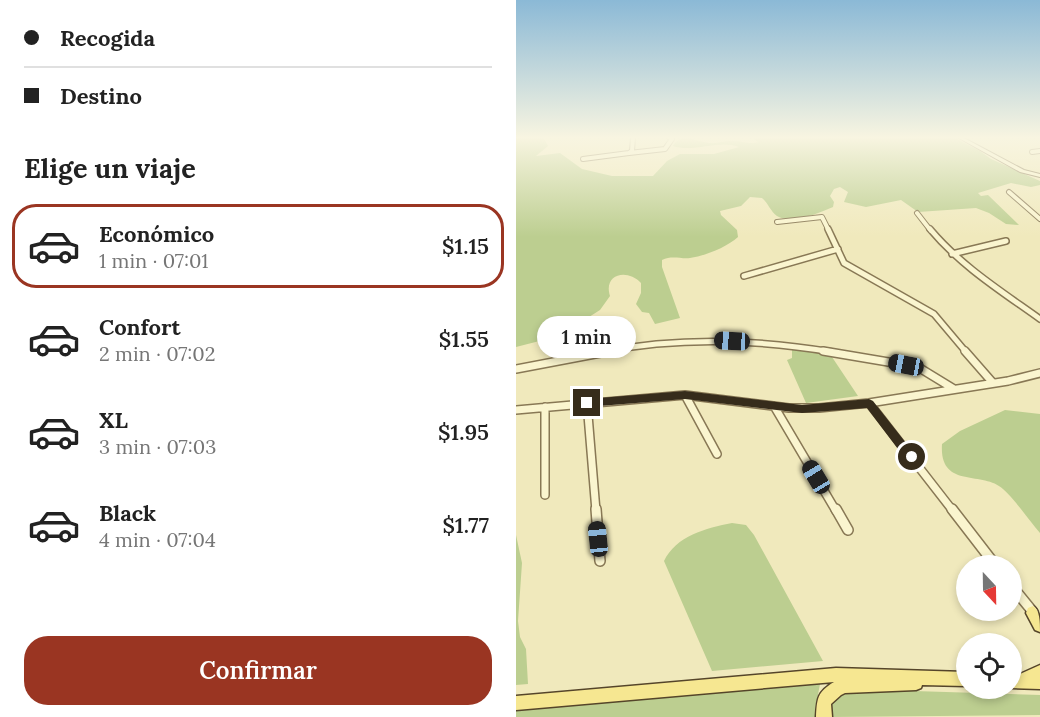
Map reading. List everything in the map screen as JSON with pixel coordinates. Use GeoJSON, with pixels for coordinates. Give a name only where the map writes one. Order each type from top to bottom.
{"type":"FeatureCollection","features":[{"type":"Feature","properties":{"kind":"main road"},"geometry":{"type":"LineString","coordinates":[[1022,678],[1040,672]]}},
{"type":"Feature","properties":{"kind":"main road"},"geometry":{"type":"LineString","coordinates":[[516,703],[836,675],[956,680]]}},
{"type":"Feature","properties":{"kind":"main road"},"geometry":{"type":"LineString","coordinates":[[824,717],[824,701],[836,688],[956,680]]}},
{"type":"Feature","properties":{"kind":"main road"},"geometry":{"type":"LineString","coordinates":[[1022,681],[1040,682]]}},
{"type":"Feature","properties":{"kind":"street"},"geometry":{"type":"LineString","coordinates":[[1021,170],[1040,177]]}},
{"type":"Feature","properties":{"kind":"street"},"geometry":{"type":"LineString","coordinates":[[1009,192],[1040,219]]}},
{"type":"Feature","properties":{"kind":"street"},"geometry":{"type":"LineString","coordinates":[[917,213],[952,254],[1040,319]]}},
{"type":"Feature","properties":{"kind":"street"},"geometry":{"type":"LineString","coordinates":[[777,222],[822,217],[844,263],[934,314],[993,383]]}},
{"type":"Feature","properties":{"kind":"street"},"geometry":{"type":"LineString","coordinates":[[952,254],[1006,241]]}},
{"type":"Feature","properties":{"kind":"street"},"geometry":{"type":"LineString","coordinates":[[744,276],[838,249]]}},
{"type":"Feature","properties":{"kind":"street"},"geometry":{"type":"LineString","coordinates":[[516,369],[607,351],[692,340],[715,340],[786,344],[918,367],[954,389]]}},
{"type":"Feature","properties":{"kind":"street"},"geometry":{"type":"LineString","coordinates":[[516,410],[685,395],[774,406],[819,408],[869,403],[1040,373]]}},
{"type":"Feature","properties":{"kind":"street"},"geometry":{"type":"LineString","coordinates":[[685,395],[717,454]]}},
{"type":"Feature","properties":{"kind":"street"},"geometry":{"type":"LineString","coordinates":[[587,403],[600,561]]}},
{"type":"Feature","properties":{"kind":"street"},"geometry":{"type":"LineString","coordinates":[[869,403],[987,555]]}},
{"type":"Feature","properties":{"kind":"street"},"geometry":{"type":"LineString","coordinates":[[774,406],[848,530]]}},
{"type":"Feature","properties":{"kind":"street"},"geometry":{"type":"LineString","coordinates":[[545,407],[545,495]]}},
{"type":"Feature","properties":{"kind":"street"},"geometry":{"type":"LineString","coordinates":[[1022,599],[1038,620]]}},
{"type":"Feature","properties":{"kind":"green space"},"geometry":{"type":"Polygon","coordinates":[[[516,170],[588,170],[612,176],[653,176],[658,170],[1017,170],[1040,181],[1040,185],[1031,187],[1011,183],[978,193],[981,196],[988,195],[1019,225],[1006,224],[976,208],[918,212],[901,200],[866,207],[844,202],[848,192],[840,187],[834,189],[830,196],[834,202],[833,207],[798,219],[777,216],[762,198],[750,197],[741,206],[720,211],[721,215],[737,230],[738,237],[733,241],[722,248],[702,255],[662,260],[662,267],[680,318],[655,324],[649,313],[642,312],[636,304],[641,293],[641,283],[635,278],[623,275],[613,278],[609,289],[610,296],[600,310],[559,336],[516,347],[516,170]]]}},
{"type":"Feature","properties":{"kind":"green space"},"geometry":{"type":"Polygon","coordinates":[[[792,347],[830,354],[858,396],[806,403],[787,360],[792,358],[792,347]]]}},
{"type":"Feature","properties":{"kind":"green space"},"geometry":{"type":"Polygon","coordinates":[[[1005,410],[1040,414],[1040,533],[1003,489],[995,483],[955,473],[947,468],[943,458],[942,444],[960,431],[1005,410]]]}},
{"type":"Feature","properties":{"kind":"green space"},"geometry":{"type":"Polygon","coordinates":[[[732,523],[746,525],[754,535],[823,661],[712,671],[664,561],[669,552],[684,539],[702,531],[732,523]]]}},
{"type":"Feature","properties":{"kind":"green space"},"geometry":{"type":"Polygon","coordinates":[[[516,535],[522,563],[518,621],[520,637],[526,649],[528,684],[516,685],[516,535]]]}},
{"type":"Feature","properties":{"kind":"green space"},"geometry":{"type":"Polygon","coordinates":[[[820,684],[816,717],[516,717],[516,709],[820,684]]]}},
{"type":"Feature","properties":{"kind":"green space"},"geometry":{"type":"Polygon","coordinates":[[[850,689],[956,692],[956,699],[1022,699],[1022,694],[1040,695],[1040,715],[830,717],[828,701],[850,689]]]}},
{"type":"Feature","properties":{"kind":"route"},"geometry":{"type":"LineString","coordinates":[[587,403],[685,395],[802,409],[869,403],[912,457]]}}]}
